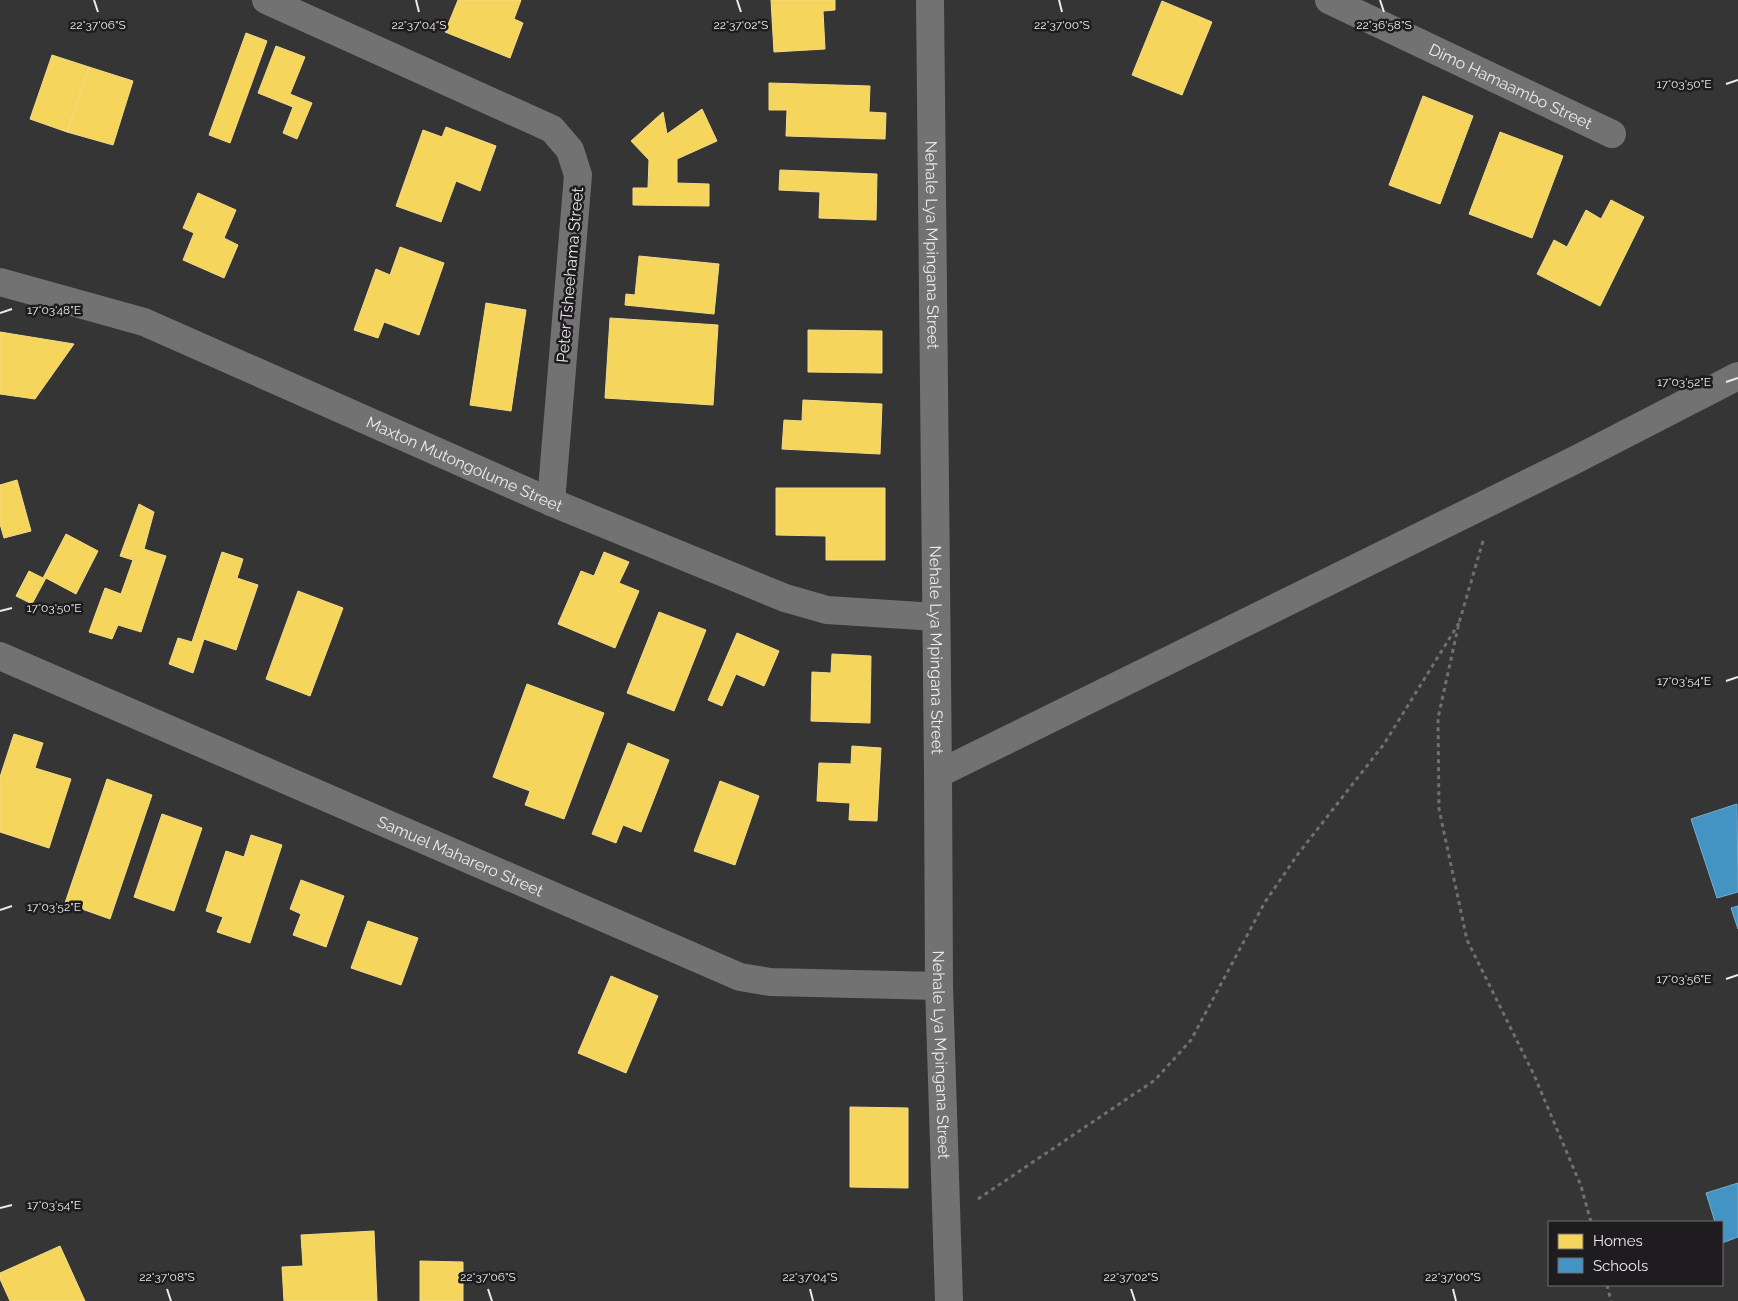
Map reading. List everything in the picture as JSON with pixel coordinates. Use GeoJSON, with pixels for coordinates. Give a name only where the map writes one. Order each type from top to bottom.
{"type":"FeatureCollection","features":[{"type":"Feature","properties":{"kind":"street","name":"Peter Tsheehama Street"},"geometry":{"type":"LineString","coordinates":[[266,0],[552,129],[570,150],[578,175],[551,502]]}},
{"type":"Feature","properties":{"kind":"street","name":"Nehale Lya Mpingana Street"},"geometry":{"type":"LineString","coordinates":[[930,0],[939,986],[949,1301]]}},
{"type":"Feature","properties":{"kind":"street","name":"Dimo Hamaambo Street"},"geometry":{"type":"LineString","coordinates":[[1329,0],[1612,134]]}},
{"type":"Feature","properties":{"kind":"street","name":"Maxton Mutongolume Street"},"geometry":{"type":"LineString","coordinates":[[0,282],[144,322],[551,502],[785,598],[827,610],[936,616]]}},
{"type":"Feature","properties":{"kind":"street"},"geometry":{"type":"LineString","coordinates":[[938,774],[1495,499],[1738,376]]}},
{"type":"Feature","properties":{"kind":"street","name":"Samuel Maharero Street"},"geometry":{"type":"LineString","coordinates":[[0,656],[740,977],[770,982],[939,986]]}},
{"type":"Feature","properties":{"kind":"path"},"geometry":{"type":"LineString","coordinates":[[1495,499],[1459,623],[1438,718],[1439,809],[1467,940],[1534,1075],[1581,1186],[1591,1221]]}},
{"type":"Feature","properties":{"kind":"path"},"geometry":{"type":"LineString","coordinates":[[946,1221],[1155,1080],[1191,1040],[1265,902],[1298,854],[1384,744],[1459,623]]}},
{"type":"Feature","properties":{"kind":"path"},"geometry":{"type":"LineString","coordinates":[[1607,1286],[1611,1301]]}},
{"type":"Feature","properties":{"kind":"building: Homes"},"geometry":{"type":"Polygon","coordinates":[[[458,0],[521,0],[514,19],[523,23],[510,58],[445,32],[458,0]]]}},
{"type":"Feature","properties":{"kind":"building: Homes"},"geometry":{"type":"Polygon","coordinates":[[[771,0],[835,0],[835,10],[823,11],[825,49],[774,52],[771,0]]]}},
{"type":"Feature","properties":{"kind":"building: Homes"},"geometry":{"type":"Polygon","coordinates":[[[1162,1],[1212,22],[1182,95],[1132,75],[1162,1]]]}},
{"type":"Feature","properties":{"kind":"building: Homes"},"geometry":{"type":"Polygon","coordinates":[[[246,33],[267,41],[230,143],[209,135],[246,33]]]}},
{"type":"Feature","properties":{"kind":"building: Homes"},"geometry":{"type":"Polygon","coordinates":[[[276,46],[305,57],[290,94],[312,103],[297,139],[283,133],[293,107],[258,93],[276,46]]]}},
{"type":"Feature","properties":{"kind":"building: Homes"},"geometry":{"type":"Polygon","coordinates":[[[52,55],[89,67],[67,132],[30,119],[52,55]]]}},
{"type":"Feature","properties":{"kind":"building: Homes"},"geometry":{"type":"Polygon","coordinates":[[[89,67],[133,81],[113,145],[67,132],[89,67]]]}},
{"type":"Feature","properties":{"kind":"building: Homes"},"geometry":{"type":"Polygon","coordinates":[[[769,83],[870,86],[869,112],[886,113],[885,139],[786,136],[787,110],[769,110],[769,83]]]}},
{"type":"Feature","properties":{"kind":"building: Homes"},"geometry":{"type":"Polygon","coordinates":[[[1423,96],[1473,116],[1440,204],[1389,185],[1423,96]]]}},
{"type":"Feature","properties":{"kind":"building: Homes"},"geometry":{"type":"Polygon","coordinates":[[[702,109],[717,141],[677,159],[677,183],[709,184],[709,206],[633,205],[633,188],[648,188],[649,160],[631,141],[663,112],[667,134],[702,109]]]}},
{"type":"Feature","properties":{"kind":"building: Homes"},"geometry":{"type":"Polygon","coordinates":[[[446,127],[496,146],[480,191],[456,181],[441,222],[396,206],[423,130],[442,137],[446,127]]]}},
{"type":"Feature","properties":{"kind":"building: Homes"},"geometry":{"type":"Polygon","coordinates":[[[1500,132],[1563,156],[1532,238],[1469,214],[1500,132]]]}},
{"type":"Feature","properties":{"kind":"building: Homes"},"geometry":{"type":"Polygon","coordinates":[[[780,170],[877,174],[876,220],[819,218],[820,192],[779,190],[780,170]]]}},
{"type":"Feature","properties":{"kind":"building: Homes"},"geometry":{"type":"Polygon","coordinates":[[[198,193],[236,210],[224,238],[238,245],[224,278],[183,260],[194,233],[183,228],[198,193]]]}},
{"type":"Feature","properties":{"kind":"building: Homes"},"geometry":{"type":"Polygon","coordinates":[[[1611,200],[1644,217],[1600,306],[1537,274],[1554,240],[1567,247],[1586,210],[1601,219],[1611,200]]]}},
{"type":"Feature","properties":{"kind":"building: Homes"},"geometry":{"type":"Polygon","coordinates":[[[400,247],[444,263],[419,335],[384,322],[378,338],[354,330],[376,269],[390,275],[400,247]]]}},
{"type":"Feature","properties":{"kind":"building: Homes"},"geometry":{"type":"Polygon","coordinates":[[[639,256],[719,264],[714,314],[625,305],[626,294],[635,295],[639,256]]]}},
{"type":"Feature","properties":{"kind":"building: Homes"},"geometry":{"type":"Polygon","coordinates":[[[486,303],[526,310],[511,411],[470,405],[486,303]]]}},
{"type":"Feature","properties":{"kind":"building: Homes"},"geometry":{"type":"Polygon","coordinates":[[[610,318],[718,325],[713,405],[605,398],[610,318]]]}},
{"type":"Feature","properties":{"kind":"building: Homes"},"geometry":{"type":"Polygon","coordinates":[[[808,330],[882,331],[882,373],[808,372],[808,330]]]}},
{"type":"Feature","properties":{"kind":"building: Homes"},"geometry":{"type":"Polygon","coordinates":[[[0,332],[74,344],[35,399],[0,394],[0,332]]]}},
{"type":"Feature","properties":{"kind":"building: Homes"},"geometry":{"type":"Polygon","coordinates":[[[803,400],[882,404],[880,454],[782,449],[784,420],[802,421],[803,400]]]}},
{"type":"Feature","properties":{"kind":"building: Homes"},"geometry":{"type":"Polygon","coordinates":[[[17,480],[31,531],[4,538],[0,524],[0,485],[17,480]]]}},
{"type":"Feature","properties":{"kind":"building: Homes"},"geometry":{"type":"Polygon","coordinates":[[[776,488],[885,488],[885,560],[826,560],[826,536],[776,535],[776,488]]]}},
{"type":"Feature","properties":{"kind":"building: Homes"},"geometry":{"type":"Polygon","coordinates":[[[139,504],[154,512],[144,549],[166,556],[141,632],[118,625],[112,639],[89,632],[105,588],[121,594],[133,560],[120,556],[139,504]]]}},
{"type":"Feature","properties":{"kind":"building: Homes"},"geometry":{"type":"Polygon","coordinates":[[[66,534],[98,551],[76,594],[46,578],[32,604],[16,596],[29,571],[43,578],[66,534]]]}},
{"type":"Feature","properties":{"kind":"building: Homes"},"geometry":{"type":"Polygon","coordinates":[[[222,552],[243,559],[237,578],[258,585],[236,650],[204,639],[193,673],[169,664],[178,638],[192,642],[222,552]]]}},
{"type":"Feature","properties":{"kind":"building: Homes"},"geometry":{"type":"Polygon","coordinates":[[[604,552],[629,562],[619,583],[639,591],[615,648],[558,624],[581,571],[594,576],[604,552]]]}},
{"type":"Feature","properties":{"kind":"building: Homes"},"geometry":{"type":"Polygon","coordinates":[[[298,591],[343,608],[310,696],[266,679],[298,591]]]}},
{"type":"Feature","properties":{"kind":"building: Homes"},"geometry":{"type":"Polygon","coordinates":[[[659,612],[706,630],[674,711],[627,693],[659,612]]]}},
{"type":"Feature","properties":{"kind":"building: Homes"},"geometry":{"type":"Polygon","coordinates":[[[737,633],[779,651],[764,686],[736,674],[722,706],[708,700],[737,633]]]}},
{"type":"Feature","properties":{"kind":"building: Homes"},"geometry":{"type":"Polygon","coordinates":[[[832,654],[871,656],[870,723],[811,721],[812,672],[831,673],[832,654]]]}},
{"type":"Feature","properties":{"kind":"building: Homes"},"geometry":{"type":"Polygon","coordinates":[[[527,684],[604,713],[564,819],[525,805],[530,791],[493,777],[527,684]]]}},
{"type":"Feature","properties":{"kind":"building: Homes"},"geometry":{"type":"Polygon","coordinates":[[[14,734],[43,743],[35,768],[71,779],[49,848],[0,832],[0,777],[14,734]]]}},
{"type":"Feature","properties":{"kind":"building: Homes"},"geometry":{"type":"Polygon","coordinates":[[[628,743],[669,760],[641,832],[623,825],[616,843],[592,834],[628,743]]]}},
{"type":"Feature","properties":{"kind":"building: Homes"},"geometry":{"type":"Polygon","coordinates":[[[852,746],[881,748],[877,821],[849,820],[850,803],[817,801],[819,763],[851,764],[852,746]]]}},
{"type":"Feature","properties":{"kind":"building: Homes"},"geometry":{"type":"Polygon","coordinates":[[[107,779],[152,795],[110,919],[65,903],[107,779]]]}},
{"type":"Feature","properties":{"kind":"building: Homes"},"geometry":{"type":"Polygon","coordinates":[[[720,781],[759,796],[735,865],[694,851],[720,781]]]}},
{"type":"Feature","properties":{"kind":"building: Homes"},"geometry":{"type":"Polygon","coordinates":[[[162,814],[202,828],[174,911],[134,897],[162,814]]]}},
{"type":"Feature","properties":{"kind":"building: Homes"},"geometry":{"type":"Polygon","coordinates":[[[251,835],[282,845],[250,943],[217,932],[223,917],[206,911],[226,851],[244,857],[251,835]]]}},
{"type":"Feature","properties":{"kind":"building: Homes"},"geometry":{"type":"Polygon","coordinates":[[[301,880],[344,896],[326,947],[293,935],[301,914],[290,909],[301,880]]]}},
{"type":"Feature","properties":{"kind":"building: Homes"},"geometry":{"type":"Polygon","coordinates":[[[368,921],[418,938],[401,985],[351,968],[368,921]]]}},
{"type":"Feature","properties":{"kind":"building: Homes"},"geometry":{"type":"Polygon","coordinates":[[[611,976],[658,996],[626,1073],[578,1053],[611,976]]]}},
{"type":"Feature","properties":{"kind":"building: Homes"},"geometry":{"type":"Polygon","coordinates":[[[850,1107],[908,1108],[908,1188],[850,1187],[850,1107]]]}},
{"type":"Feature","properties":{"kind":"building: Homes"},"geometry":{"type":"Polygon","coordinates":[[[374,1231],[377,1301],[284,1301],[282,1267],[303,1266],[301,1235],[374,1231]]]}},
{"type":"Feature","properties":{"kind":"building: Homes"},"geometry":{"type":"Polygon","coordinates":[[[60,1246],[85,1301],[10,1301],[0,1279],[0,1273],[60,1246]]]}},
{"type":"Feature","properties":{"kind":"building: Homes"},"geometry":{"type":"Polygon","coordinates":[[[420,1261],[463,1262],[463,1301],[420,1301],[420,1261]]]}},
{"type":"Feature","properties":{"kind":"building: Schools"},"geometry":{"type":"Polygon","coordinates":[[[1737,804],[1738,892],[1717,898],[1691,819],[1737,804]]]}},
{"type":"Feature","properties":{"kind":"building: Schools"},"geometry":{"type":"Polygon","coordinates":[[[1738,906],[1738,929],[1731,908],[1738,906]]]}},
{"type":"Feature","properties":{"kind":"building: Schools"},"geometry":{"type":"Polygon","coordinates":[[[1738,1183],[1738,1237],[1723,1243],[1723,1221],[1715,1221],[1706,1193],[1738,1183]]]}}]}
